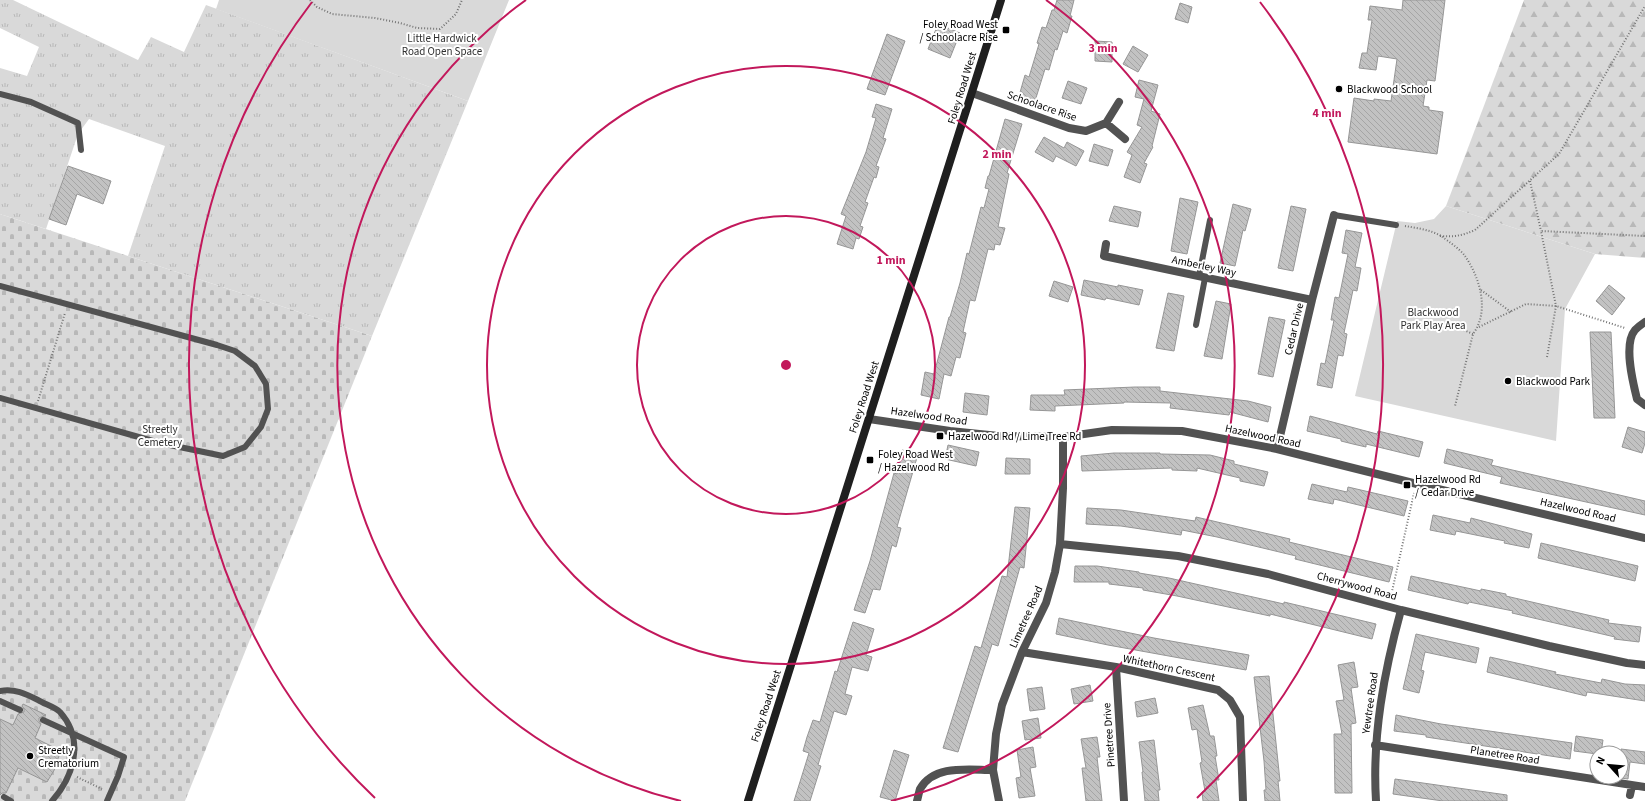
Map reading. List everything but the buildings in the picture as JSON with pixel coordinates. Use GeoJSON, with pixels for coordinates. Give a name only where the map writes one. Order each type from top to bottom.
{"type":"FeatureCollection","features":[{"type":"Feature","properties":{"kind":"main road","name":"Foley Road West"},"geometry":{"type":"LineString","coordinates":[[748,801],[1001,0]]}},
{"type":"Feature","properties":{"kind":"street","name":"Schoolacre Rise"},"geometry":{"type":"LineString","coordinates":[[972,93],[1069,128],[1086,131],[1106,123]]}},
{"type":"Feature","properties":{"kind":"street"},"geometry":{"type":"LineString","coordinates":[[1119,102],[1106,123],[1125,139]]}},
{"type":"Feature","properties":{"kind":"street","name":"Cedar Drive"},"geometry":{"type":"LineString","coordinates":[[1277,449],[1334,214]]}},
{"type":"Feature","properties":{"kind":"street","name":"Amberley Way"},"geometry":{"type":"LineString","coordinates":[[1106,244],[1104,256],[1312,300]]}},
{"type":"Feature","properties":{"kind":"street"},"geometry":{"type":"LineString","coordinates":[[1645,322],[1634,331],[1630,347],[1630,370],[1637,399],[1645,405]]}},
{"type":"Feature","properties":{"kind":"street","name":"Hazelwood Road"},"geometry":{"type":"LineString","coordinates":[[869,419],[950,431],[999,436],[1063,437],[1112,430],[1182,431],[1277,449],[1645,538]]}},
{"type":"Feature","properties":{"kind":"street","name":"Limetree Road"},"geometry":{"type":"LineString","coordinates":[[999,801],[993,770],[996,734],[1002,705],[1022,652],[1046,603],[1056,572],[1060,544],[1063,488],[1063,437]]}},
{"type":"Feature","properties":{"kind":"street","name":"Cherrywood Road"},"geometry":{"type":"LineString","coordinates":[[1060,544],[1178,556],[1268,574],[1388,605],[1401,610],[1549,646],[1627,663],[1645,665]]}},
{"type":"Feature","properties":{"kind":"street","name":"Yewtree Road"},"geometry":{"type":"LineString","coordinates":[[1376,801],[1375,745],[1389,653],[1401,610]]}},
{"type":"Feature","properties":{"kind":"street","name":"Whitethorn Crescent"},"geometry":{"type":"LineString","coordinates":[[1022,652],[1116,667],[1218,690],[1230,700],[1240,717],[1244,801]]}},
{"type":"Feature","properties":{"kind":"street","name":"Pinetree Drive"},"geometry":{"type":"LineString","coordinates":[[1116,667],[1124,801]]}},
{"type":"Feature","properties":{"kind":"street","name":"Planetree Road"},"geometry":{"type":"LineString","coordinates":[[1375,745],[1645,787]]}},
{"type":"Feature","properties":{"kind":"street"},"geometry":{"type":"LineString","coordinates":[[916,801],[920,789],[932,776],[952,770],[993,770]]}},
{"type":"Feature","properties":{"kind":"street"},"geometry":{"type":"LineString","coordinates":[[1630,795],[1632,786]]}},
{"type":"Feature","properties":{"kind":"lane"},"geometry":{"type":"LineString","coordinates":[[0,94],[31,102],[78,123],[81,150]]}},
{"type":"Feature","properties":{"kind":"lane"},"geometry":{"type":"LineString","coordinates":[[1334,214],[1396,225]]}},
{"type":"Feature","properties":{"kind":"lane"},"geometry":{"type":"LineString","coordinates":[[1196,325],[1210,220]]}},
{"type":"Feature","properties":{"kind":"lane"},"geometry":{"type":"LineString","coordinates":[[0,286],[218,345],[235,351],[255,366],[266,384],[268,409],[261,427],[244,447],[223,456],[160,443],[0,398]]}},
{"type":"Feature","properties":{"kind":"lane"},"geometry":{"type":"LineString","coordinates":[[0,691],[20,691],[59,711],[70,727],[75,744],[74,760],[61,790],[52,801]]}},
{"type":"Feature","properties":{"kind":"lane"},"geometry":{"type":"LineString","coordinates":[[0,701],[20,710]]}},
{"type":"Feature","properties":{"kind":"lane"},"geometry":{"type":"LineString","coordinates":[[43,720],[124,757],[118,776],[107,801]]}},
{"type":"Feature","properties":{"kind":"lane"},"geometry":{"type":"LineString","coordinates":[[4,797],[11,801]]}},
{"type":"Feature","properties":{"kind":"path"},"geometry":{"type":"LineString","coordinates":[[310,0],[317,7],[332,14],[375,18],[417,28],[440,29],[456,14],[462,0]]}},
{"type":"Feature","properties":{"kind":"path"},"geometry":{"type":"LineString","coordinates":[[1440,236],[1455,237],[1465,235],[1474,230],[1560,154],[1645,6]]}},
{"type":"Feature","properties":{"kind":"path"},"geometry":{"type":"LineString","coordinates":[[1530,181],[1556,306],[1547,357]]}},
{"type":"Feature","properties":{"kind":"path"},"geometry":{"type":"LineString","coordinates":[[1396,225],[1422,229],[1440,236],[1464,255],[1478,282],[1482,310],[1478,327],[1473,334],[1455,406]]}},
{"type":"Feature","properties":{"kind":"path"},"geometry":{"type":"LineString","coordinates":[[1541,231],[1645,236]]}},
{"type":"Feature","properties":{"kind":"path"},"geometry":{"type":"LineString","coordinates":[[1480,290],[1511,312]]}},
{"type":"Feature","properties":{"kind":"path"},"geometry":{"type":"LineString","coordinates":[[36,408],[68,304]]}},
{"type":"Feature","properties":{"kind":"path"},"geometry":{"type":"LineString","coordinates":[[1478,327],[1526,304],[1556,306],[1634,331]]}},
{"type":"Feature","properties":{"kind":"path"},"geometry":{"type":"LineString","coordinates":[[1450,324],[1473,334]]}},
{"type":"Feature","properties":{"kind":"path"},"geometry":{"type":"LineString","coordinates":[[1388,605],[1417,484]]}},
{"type":"Feature","properties":{"kind":"path"},"geometry":{"type":"LineString","coordinates":[[68,773],[110,793]]}},
{"type":"Feature","properties":{"kind":"green space"},"geometry":{"type":"Polygon","coordinates":[[[0,0],[13,0],[138,60],[151,37],[184,52],[206,5],[468,101],[372,336],[128,256],[165,146],[89,119],[78,134],[46,229],[0,214],[0,68],[27,76],[39,47],[0,28],[0,0]]]}},
{"type":"Feature","properties":{"kind":"green space","name":"Little Hardwick Road Open Space"},"geometry":{"type":"Polygon","coordinates":[[[219,0],[509,0],[468,101],[216,9],[219,0]]]}},
{"type":"Feature","properties":{"kind":"green space"},"geometry":{"type":"Polygon","coordinates":[[[1524,0],[1645,0],[1645,258],[1595,254],[1446,206],[1524,0]]]}},
{"type":"Feature","properties":{"kind":"green space","name":"Blackwood Park"},"geometry":{"type":"Polygon","coordinates":[[[1446,206],[1595,254],[1565,309],[1556,441],[1355,396],[1397,221],[1415,223],[1434,219],[1446,206]]]}},
{"type":"Feature","properties":{"kind":"green space","name":"Streetly Cemetery"},"geometry":{"type":"Polygon","coordinates":[[[0,214],[372,336],[185,801],[0,801],[0,214]]]}},
{"type":"Feature","properties":{"kind":"place","name":"Foley Road West / Schoolacre Rise"},"geometry":{"type":"Point","coordinates":[1006,30]}},
{"type":"Feature","properties":{"kind":"place","name":"Blackwood School"},"geometry":{"type":"Point","coordinates":[1339,89]}},
{"type":"Feature","properties":{"kind":"place","name":"Blackwood Park"},"geometry":{"type":"Point","coordinates":[1508,381]}},
{"type":"Feature","properties":{"kind":"place","name":"Hazelwood Rd / Lime Tree Rd"},"geometry":{"type":"Point","coordinates":[940,436]}},
{"type":"Feature","properties":{"kind":"place","name":"Foley Road West / Hazelwood Rd"},"geometry":{"type":"Point","coordinates":[870,460]}},
{"type":"Feature","properties":{"kind":"place","name":"Hazelwood Rd / Cedar Drive"},"geometry":{"type":"Point","coordinates":[1407,485]}},
{"type":"Feature","properties":{"kind":"place","name":"Streetly Crematorium"},"geometry":{"type":"Point","coordinates":[30,756]}},
{"type":"Feature","properties":{"kind":"park label","name":"Blackwood Park Play Area"},"geometry":{"type":"Point","coordinates":[1433,318]}}]}
